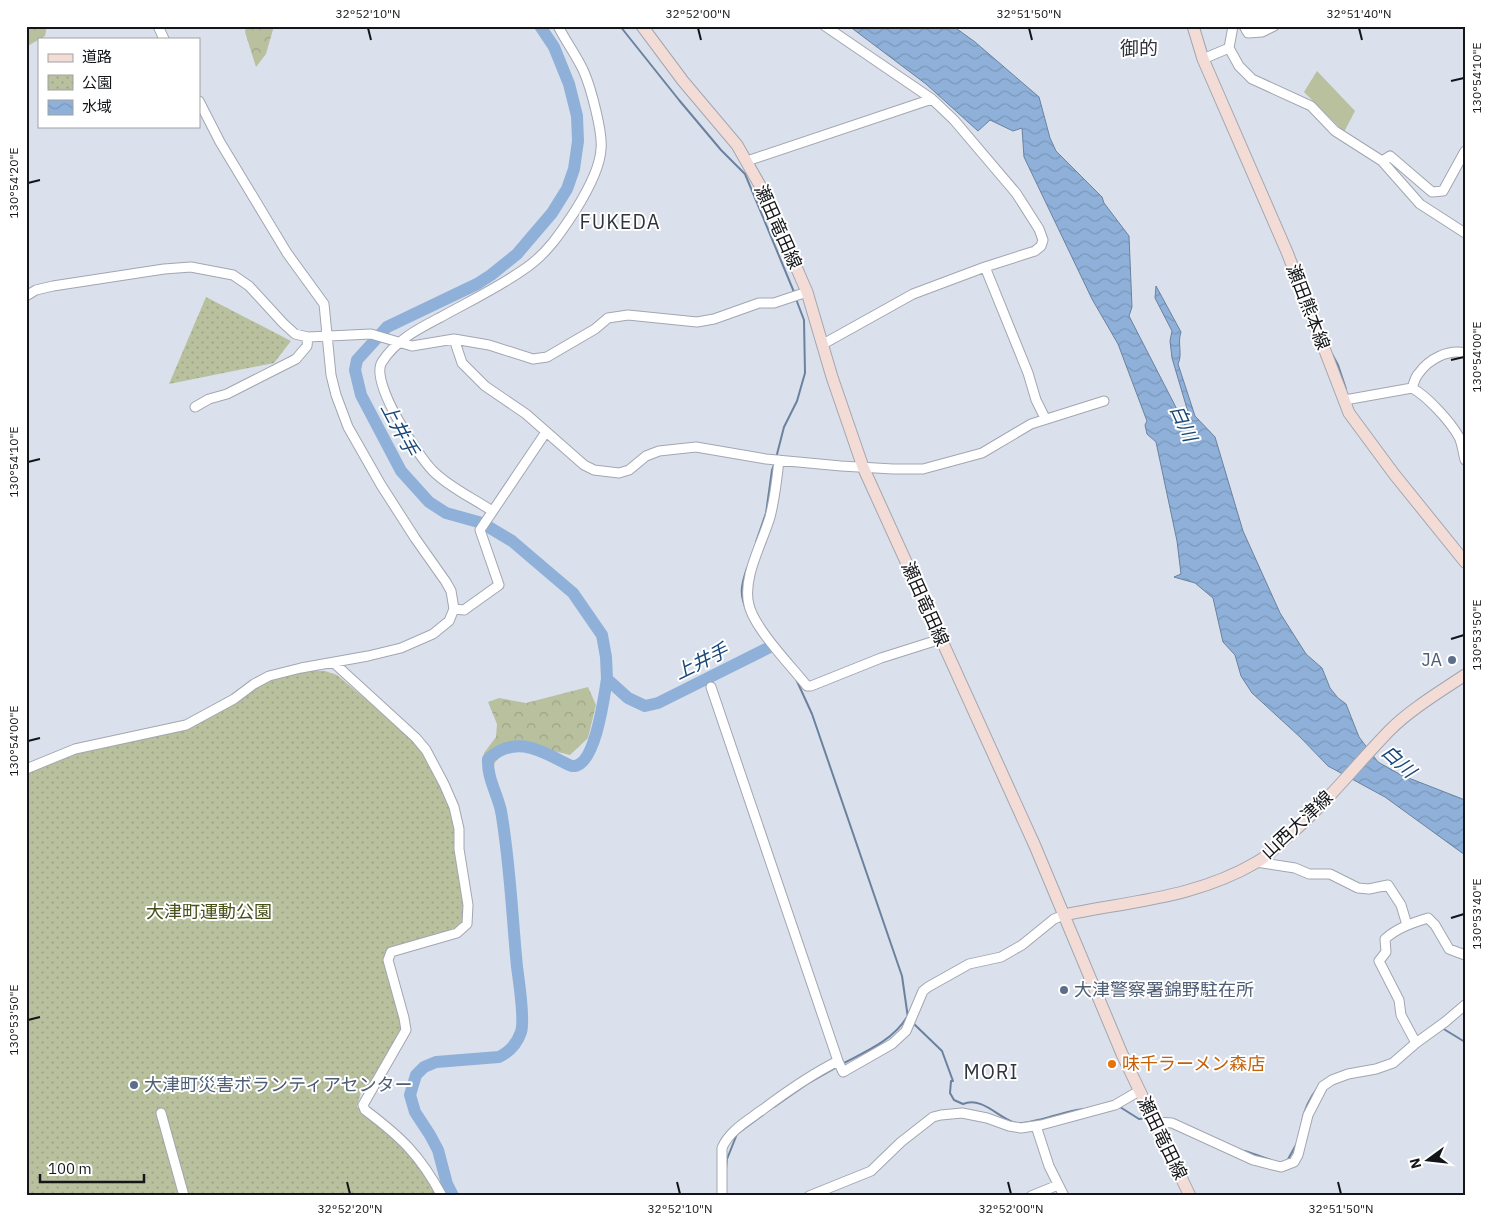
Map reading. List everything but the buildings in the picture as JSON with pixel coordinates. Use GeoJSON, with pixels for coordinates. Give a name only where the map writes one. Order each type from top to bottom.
{"type":"FeatureCollection","features":[{"type":"Feature","properties":{"kind":"main road","name":"瀬田竜田線"},"geometry":{"type":"LineString","coordinates":[[642,26],[683,81],[722,126],[747,161],[762,189],[807,292],[823,347],[863,467],[1035,846],[1104,1014],[1190,1196]]}},
{"type":"Feature","properties":{"kind":"main road","name":"瀬田熊本線"},"geometry":{"type":"LineString","coordinates":[[1193,26],[1203,59],[1287,252],[1349,413],[1465,562]]}},
{"type":"Feature","properties":{"kind":"main road","name":"山西大津線"},"geometry":{"type":"LineString","coordinates":[[1064,915],[1185,892],[1234,874],[1256,862],[1270,853],[1309,818],[1390,730],[1436,694],[1465,675]]}},
{"type":"Feature","properties":{"kind":"street"},"geometry":{"type":"LineString","coordinates":[[158,26],[164,38]]}},
{"type":"Feature","properties":{"kind":"street"},"geometry":{"type":"LineString","coordinates":[[492,511],[432,470],[409,439],[387,399],[379,374],[380,363],[398,343],[412,332],[504,283],[524,270],[555,242],[583,198],[600,157],[600,132],[585,73],[558,26]]}},
{"type":"Feature","properties":{"kind":"street"},"geometry":{"type":"LineString","coordinates":[[823,347],[825,343],[913,294],[1035,251],[1041,246],[1043,240],[1039,229],[1016,193],[954,120],[932,99],[824,26]]}},
{"type":"Feature","properties":{"kind":"street"},"geometry":{"type":"LineString","coordinates":[[1233,26],[1229,48],[1239,66],[1252,79],[1311,106],[1335,131],[1382,161],[1420,204],[1465,233]]}},
{"type":"Feature","properties":{"kind":"street"},"geometry":{"type":"LineString","coordinates":[[1244,26],[1248,33],[1262,32],[1274,26]]}},
{"type":"Feature","properties":{"kind":"street"},"geometry":{"type":"LineString","coordinates":[[1203,59],[1229,48]]}},
{"type":"Feature","properties":{"kind":"street"},"geometry":{"type":"LineString","coordinates":[[747,161],[932,99]]}},
{"type":"Feature","properties":{"kind":"street"},"geometry":{"type":"LineString","coordinates":[[26,769],[75,749],[186,725],[234,699],[254,684],[269,676],[401,648],[433,634],[449,621],[454,609],[452,596],[446,582],[381,485],[348,427],[331,375],[324,304],[287,253],[220,142],[200,103]]}},
{"type":"Feature","properties":{"kind":"street"},"geometry":{"type":"LineString","coordinates":[[1382,161],[1390,156],[1432,192],[1442,192],[1465,151]]}},
{"type":"Feature","properties":{"kind":"street"},"geometry":{"type":"LineString","coordinates":[[26,296],[36,290],[53,286],[164,269],[191,268],[233,276],[249,286],[295,334],[308,337],[372,334],[412,346],[454,339],[489,346],[533,359],[547,357],[595,329],[608,318],[628,315],[697,322],[714,320],[759,303],[774,303],[807,292]]}},
{"type":"Feature","properties":{"kind":"street"},"geometry":{"type":"LineString","coordinates":[[985,268],[1028,373],[1036,400],[1045,418]]}},
{"type":"Feature","properties":{"kind":"street"},"geometry":{"type":"LineString","coordinates":[[195,407],[209,399],[228,394],[296,359],[307,346],[308,337]]}},
{"type":"Feature","properties":{"kind":"street"},"geometry":{"type":"LineString","coordinates":[[454,339],[462,363],[485,386],[526,414],[584,465],[594,470],[619,473],[629,470],[646,456],[660,451],[696,447],[776,460],[863,467],[922,469],[982,454],[1017,430],[1045,418],[1104,401]]}},
{"type":"Feature","properties":{"kind":"street"},"geometry":{"type":"LineString","coordinates":[[1412,388],[1418,374],[1438,358],[1454,351],[1465,353]]}},
{"type":"Feature","properties":{"kind":"street"},"geometry":{"type":"LineString","coordinates":[[1345,400],[1412,388],[1430,402],[1449,422],[1459,438],[1465,460]]}},
{"type":"Feature","properties":{"kind":"street"},"geometry":{"type":"LineString","coordinates":[[454,609],[464,610],[499,585],[480,530],[546,432]]}},
{"type":"Feature","properties":{"kind":"street"},"geometry":{"type":"LineString","coordinates":[[776,460],[775,497],[746,587],[749,606],[758,626],[807,686],[881,658],[942,639]]}},
{"type":"Feature","properties":{"kind":"street"},"geometry":{"type":"LineString","coordinates":[[334,663],[416,738],[426,750],[444,784],[456,814],[459,829],[459,849],[468,905],[467,924],[457,932],[391,952],[388,960],[406,1030],[363,1105],[365,1110],[405,1142],[423,1163],[442,1196]]}},
{"type":"Feature","properties":{"kind":"street"},"geometry":{"type":"LineString","coordinates":[[712,687],[838,1062],[843,1072],[892,1044],[906,1031],[923,991],[928,987],[969,964],[1000,957],[1022,945],[1054,919],[1064,915]]}},
{"type":"Feature","properties":{"kind":"street"},"geometry":{"type":"LineString","coordinates":[[1256,862],[1294,868],[1309,874],[1330,874],[1358,888],[1369,889],[1388,884],[1401,904],[1407,925]]}},
{"type":"Feature","properties":{"kind":"street"},"geometry":{"type":"LineString","coordinates":[[1416,1042],[1401,1015],[1399,1000],[1379,961],[1386,952],[1385,939],[1407,925],[1428,918],[1449,949],[1465,954]]}},
{"type":"Feature","properties":{"kind":"street"},"geometry":{"type":"LineString","coordinates":[[1156,1122],[1172,1123],[1253,1160],[1281,1167],[1294,1162],[1298,1155],[1308,1114],[1323,1086],[1332,1080],[1348,1074],[1385,1067],[1393,1063],[1416,1042],[1449,1019],[1465,1005]]}},
{"type":"Feature","properties":{"kind":"street"},"geometry":{"type":"LineString","coordinates":[[722,1196],[722,1148],[725,1141],[737,1128],[771,1102],[819,1071],[838,1062]]}},
{"type":"Feature","properties":{"kind":"street"},"geometry":{"type":"LineString","coordinates":[[809,1196],[871,1171],[901,1142],[933,1117],[941,1114],[962,1113],[1021,1128],[1036,1126],[1115,1104],[1139,1091]]}},
{"type":"Feature","properties":{"kind":"street"},"geometry":{"type":"LineString","coordinates":[[161,1113],[184,1196]]}},
{"type":"Feature","properties":{"kind":"street"},"geometry":{"type":"LineString","coordinates":[[1036,1126],[1039,1139],[1064,1196]]}},
{"type":"Feature","properties":{"kind":"street"},"geometry":{"type":"LineString","coordinates":[[1031,1196],[1058,1185]]}},
{"type":"Feature","properties":{"kind":"green space"},"geometry":{"type":"Polygon","coordinates":[[[26,26],[47,26],[45,36],[38,38],[38,40],[26,47],[26,26]]]}},
{"type":"Feature","properties":{"kind":"green space"},"geometry":{"type":"Polygon","coordinates":[[[246,26],[274,26],[266,54],[256,67],[245,32],[246,26]]]}},
{"type":"Feature","properties":{"kind":"green space"},"geometry":{"type":"Polygon","coordinates":[[[1317,71],[1355,111],[1344,132],[1304,92],[1317,71]]]}},
{"type":"Feature","properties":{"kind":"green space"},"geometry":{"type":"Polygon","coordinates":[[[206,297],[291,341],[274,363],[169,384],[206,297]]]}},
{"type":"Feature","properties":{"kind":"green space","name":"大津町運動公園"},"geometry":{"type":"Polygon","coordinates":[[[301,670],[325,671],[337,675],[401,729],[418,747],[428,762],[448,802],[455,824],[466,913],[459,928],[387,951],[402,1025],[393,1050],[366,1089],[361,1092],[357,1107],[381,1126],[402,1147],[421,1170],[438,1196],[26,1196],[26,771],[53,760],[102,747],[178,731],[259,683],[301,670]]]}},
{"type":"Feature","properties":{"kind":"green space"},"geometry":{"type":"Polygon","coordinates":[[[588,687],[596,705],[588,738],[570,755],[537,747],[523,748],[502,755],[496,761],[485,780],[484,753],[496,737],[497,724],[488,702],[499,698],[526,703],[588,687]]]}},
{"type":"Feature","properties":{"kind":"water"},"geometry":{"type":"Polygon","coordinates":[[[849,26],[953,26],[975,42],[1039,97],[1050,138],[1056,151],[1102,197],[1104,203],[1129,236],[1132,307],[1129,316],[1185,425],[1188,412],[1172,358],[1170,341],[1172,331],[1155,298],[1156,286],[1181,332],[1178,364],[1195,416],[1215,437],[1243,531],[1280,613],[1306,654],[1322,668],[1330,688],[1346,704],[1359,737],[1378,762],[1401,775],[1465,800],[1465,855],[1385,797],[1328,766],[1300,737],[1252,693],[1241,676],[1235,655],[1223,642],[1213,598],[1195,583],[1174,577],[1181,574],[1177,541],[1156,442],[1147,434],[1145,425],[1147,421],[1118,344],[1092,299],[1024,157],[1022,128],[1013,131],[990,120],[978,131],[926,84],[849,26]]]}},
{"type":"Feature","properties":{"kind":"waterway","name":"上井手"},"geometry":{"type":"LineString","coordinates":[[540,26],[554,47],[569,84],[577,116],[578,141],[574,169],[567,189],[552,213],[517,254],[491,275],[477,284],[387,327],[357,360],[355,370],[361,395],[401,471],[429,502],[446,513],[482,523],[512,541],[573,593],[602,635],[607,679],[628,698],[645,706],[658,703],[770,647]]}},
{"type":"Feature","properties":{"kind":"waterway"},"geometry":{"type":"LineString","coordinates":[[620,26],[721,150],[745,174],[794,292]]}},
{"type":"Feature","properties":{"kind":"waterway"},"geometry":{"type":"LineString","coordinates":[[776,458],[784,427],[797,401],[805,373],[804,320],[796,299]]}},
{"type":"Feature","properties":{"kind":"waterway"},"geometry":{"type":"LineString","coordinates":[[1332,354],[1346,389]]}},
{"type":"Feature","properties":{"kind":"waterway"},"geometry":{"type":"LineString","coordinates":[[756,542],[766,513],[772,470],[775,462]]}},
{"type":"Feature","properties":{"kind":"waterway"},"geometry":{"type":"LineString","coordinates":[[747,568],[742,590],[747,611]]}},
{"type":"Feature","properties":{"kind":"waterway"},"geometry":{"type":"LineString","coordinates":[[453,1196],[447,1184],[438,1150],[415,1112],[410,1095],[416,1075],[424,1067],[436,1062],[499,1057],[515,1044],[522,1026],[507,850],[501,811],[491,779],[488,759],[506,748],[524,746],[533,748],[571,766],[582,762],[594,741],[598,728],[607,679]]}},
{"type":"Feature","properties":{"kind":"waterway"},"geometry":{"type":"LineString","coordinates":[[796,679],[812,714],[902,976],[908,1018]]}},
{"type":"Feature","properties":{"kind":"waterway"},"geometry":{"type":"LineString","coordinates":[[844,1063],[887,1038],[907,1017]]}},
{"type":"Feature","properties":{"kind":"waterway"},"geometry":{"type":"LineString","coordinates":[[913,1023],[942,1051],[953,1081],[951,1081],[950,1093],[954,1100],[963,1104],[970,1102],[984,1105],[1016,1123],[1030,1122],[1085,1109]]}},
{"type":"Feature","properties":{"kind":"waterway"},"geometry":{"type":"LineString","coordinates":[[1442,1028],[1465,1042]]}},
{"type":"Feature","properties":{"kind":"waterway"},"geometry":{"type":"LineString","coordinates":[[774,1107],[807,1084],[837,1067]]}},
{"type":"Feature","properties":{"kind":"waterway"},"geometry":{"type":"LineString","coordinates":[[1302,1122],[1308,1103],[1319,1086]]}},
{"type":"Feature","properties":{"kind":"waterway"},"geometry":{"type":"LineString","coordinates":[[1120,1107],[1139,1119],[1149,1118]]}},
{"type":"Feature","properties":{"kind":"waterway"},"geometry":{"type":"LineString","coordinates":[[726,1169],[727,1159],[737,1134],[764,1114]]}},
{"type":"Feature","properties":{"kind":"waterway"},"geometry":{"type":"LineString","coordinates":[[1287,1161],[1297,1143]]}},
{"type":"Feature","properties":{"kind":"waterway"},"geometry":{"type":"LineString","coordinates":[[1245,1151],[1271,1160]]}},
{"type":"Feature","properties":{"kind":"place","name":"JA"},"geometry":{"type":"Point","coordinates":[1452,660]}},
{"type":"Feature","properties":{"kind":"place","name":"大津警察署錦野駐在所"},"geometry":{"type":"Point","coordinates":[1064,990]}},
{"type":"Feature","properties":{"kind":"place","name":"味千ラーメン森店"},"geometry":{"type":"Point","coordinates":[1112,1064]}},
{"type":"Feature","properties":{"kind":"place","name":"大津町災害ボランティアセンター"},"geometry":{"type":"Point","coordinates":[134,1085]}},
{"type":"Feature","properties":{"kind":"district","name":"御的"},"geometry":{"type":"Point","coordinates":[1139,48]}},
{"type":"Feature","properties":{"kind":"district","name":"FUKEDA"},"geometry":{"type":"Point","coordinates":[620,222]}},
{"type":"Feature","properties":{"kind":"district","name":"MORI"},"geometry":{"type":"Point","coordinates":[991,1072]}},
{"type":"Feature","properties":{"kind":"water label","name":"白川"},"geometry":{"type":"Point","coordinates":[1184,423]}},
{"type":"Feature","properties":{"kind":"water label","name":"白川"},"geometry":{"type":"Point","coordinates":[1399,761]}}]}
